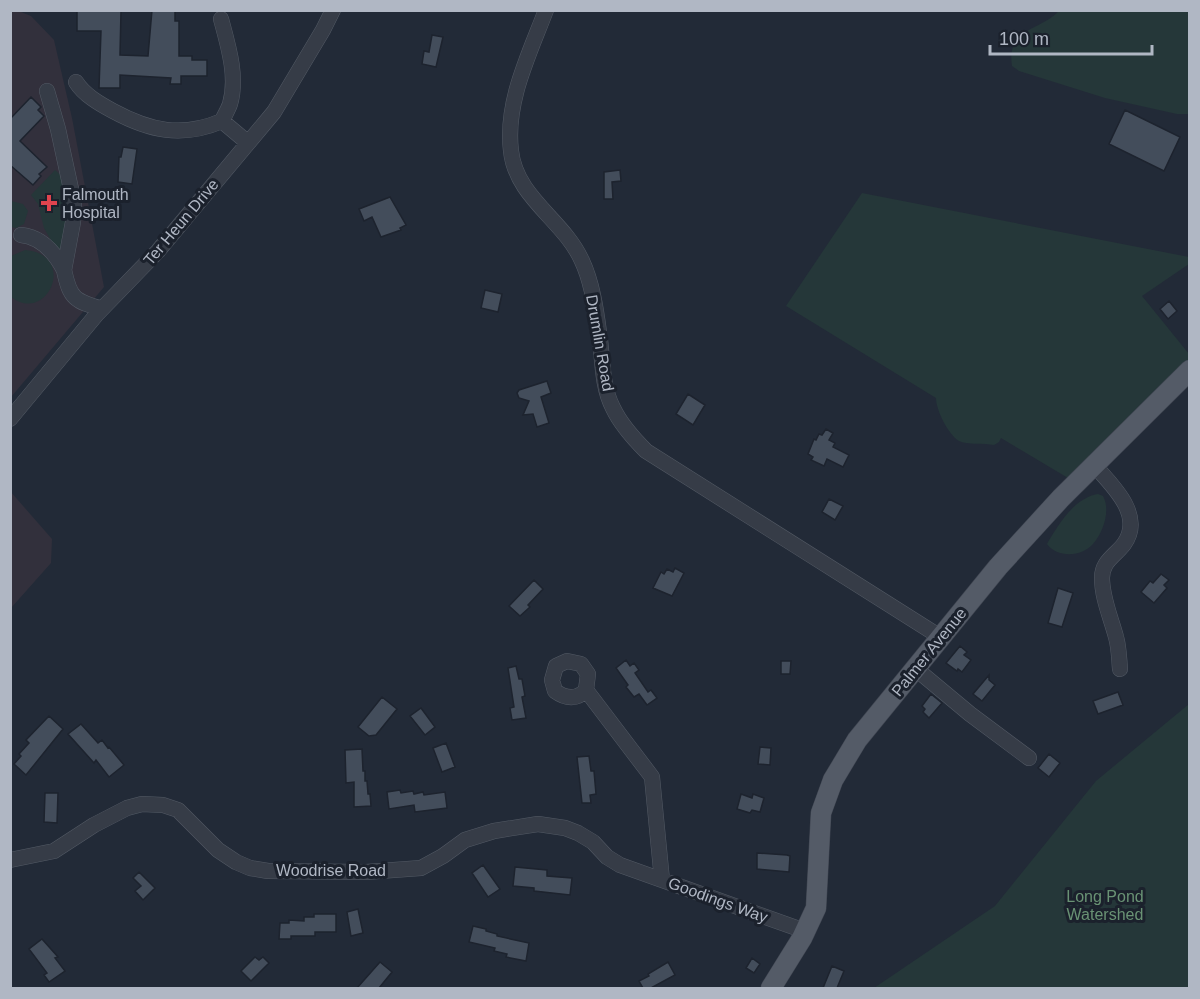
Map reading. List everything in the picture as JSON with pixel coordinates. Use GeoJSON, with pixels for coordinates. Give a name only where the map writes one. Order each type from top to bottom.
{"type":"FeatureCollection","features":[{"type":"Feature","properties":{"kind":"main road","name":"Palmer Avenue"},"geometry":{"type":"LineString","coordinates":[[771,988],[816,908],[821,813],[833,780],[857,740],[998,567],[1093,464],[1190,370]]}},
{"type":"Feature","properties":{"kind":"street","name":"Ter Heun Drive"},"geometry":{"type":"LineString","coordinates":[[10,419],[102,309],[158,251],[274,112],[333,10]]}},
{"type":"Feature","properties":{"kind":"street","name":"Drumlin Road"},"geometry":{"type":"LineString","coordinates":[[546,10],[514,97],[510,131],[511,153],[519,176],[538,206],[560,228],[582,260],[592,294],[606,389],[612,407],[626,430],[646,451],[942,638]]}},
{"type":"Feature","properties":{"kind":"street"},"geometry":{"type":"LineString","coordinates":[[76,82],[87,94],[105,107],[149,128],[164,131],[209,127],[222,121],[230,104],[232,86],[230,51],[221,19]]}},
{"type":"Feature","properties":{"kind":"street"},"geometry":{"type":"LineString","coordinates":[[47,91],[74,203],[72,230],[64,270]]}},
{"type":"Feature","properties":{"kind":"street"},"geometry":{"type":"LineString","coordinates":[[222,121],[247,142]]}},
{"type":"Feature","properties":{"kind":"street"},"geometry":{"type":"LineString","coordinates":[[21,235],[43,243],[59,260],[72,295],[82,303],[102,309]]}},
{"type":"Feature","properties":{"kind":"street"},"geometry":{"type":"LineString","coordinates":[[1093,464],[1118,492],[1131,522],[1124,543],[1104,565],[1102,575],[1117,641],[1120,669]]}},
{"type":"Feature","properties":{"kind":"street"},"geometry":{"type":"LineString","coordinates":[[916,669],[970,714],[1029,758]]}},
{"type":"Feature","properties":{"kind":"street","name":"Goodings Way"},"geometry":{"type":"LineString","coordinates":[[586,690],[652,777],[662,880],[805,931]]}},
{"type":"Feature","properties":{"kind":"street","name":"Woodrise Road"},"geometry":{"type":"LineString","coordinates":[[10,860],[54,851],[94,825],[127,808],[163,805],[178,810],[218,850],[236,862],[250,868],[268,871],[366,872],[421,868],[465,840],[494,831],[538,824],[565,828],[578,833],[592,842],[607,857],[621,865],[662,880]]}},
{"type":"Feature","properties":{"kind":"shaded area","name":"Falmouth Hospital"},"geometry":{"type":"Polygon","coordinates":[[[16,10],[31,16],[54,40],[72,118],[104,287],[11,397],[10,11],[16,10]]]}},
{"type":"Feature","properties":{"kind":"shaded area"},"geometry":{"type":"Polygon","coordinates":[[[10,491],[52,539],[51,563],[11,608],[10,491]]]}},
{"type":"Feature","properties":{"kind":"green space"},"geometry":{"type":"Polygon","coordinates":[[[1059,11],[1189,11],[1189,114],[1177,114],[1105,98],[1019,71],[1012,66],[1014,44],[1019,37],[1059,11]]]}},
{"type":"Feature","properties":{"kind":"green space"},"geometry":{"type":"Polygon","coordinates":[[[55,170],[62,176],[68,198],[64,251],[58,253],[44,228],[38,204],[31,195],[55,170]]]}},
{"type":"Feature","properties":{"kind":"green space"},"geometry":{"type":"Polygon","coordinates":[[[862,193],[1189,257],[1189,264],[1142,296],[1189,354],[1189,359],[1068,478],[1001,438],[994,445],[959,441],[943,421],[936,398],[786,306],[862,193]]]}},
{"type":"Feature","properties":{"kind":"green space"},"geometry":{"type":"Polygon","coordinates":[[[11,201],[23,204],[28,211],[24,224],[16,228],[11,227],[11,201]]]}},
{"type":"Feature","properties":{"kind":"green space"},"geometry":{"type":"Polygon","coordinates":[[[25,250],[41,254],[50,263],[54,274],[52,286],[46,295],[36,302],[24,303],[11,297],[11,256],[25,250]]]}},
{"type":"Feature","properties":{"kind":"green space"},"geometry":{"type":"Polygon","coordinates":[[[1098,494],[1103,496],[1106,514],[1103,528],[1093,544],[1083,551],[1070,554],[1051,549],[1047,544],[1068,513],[1081,501],[1098,494]]]}},
{"type":"Feature","properties":{"kind":"green space","name":"Long Pond Watershed"},"geometry":{"type":"Polygon","coordinates":[[[1189,704],[1189,988],[874,988],[995,906],[1096,781],[1189,704]]]}},
{"type":"Feature","properties":{"kind":"building"},"geometry":{"type":"Polygon","coordinates":[[[152,10],[175,10],[175,21],[179,21],[179,56],[192,56],[192,60],[207,60],[207,76],[181,76],[181,84],[170,84],[171,78],[120,75],[120,88],[99,88],[101,31],[77,31],[77,11],[121,11],[120,55],[148,56],[152,10]]]}},
{"type":"Feature","properties":{"kind":"building"},"geometry":{"type":"Polygon","coordinates":[[[432,35],[443,37],[436,67],[422,64],[424,51],[429,52],[432,35]]]}},
{"type":"Feature","properties":{"kind":"building"},"geometry":{"type":"Polygon","coordinates":[[[31,97],[41,107],[38,110],[44,116],[20,141],[47,167],[39,174],[41,176],[33,185],[10,165],[10,119],[31,97]]]}},
{"type":"Feature","properties":{"kind":"building"},"geometry":{"type":"Polygon","coordinates":[[[1125,110],[1180,137],[1164,171],[1109,144],[1125,110]]]}},
{"type":"Feature","properties":{"kind":"building"},"geometry":{"type":"Polygon","coordinates":[[[123,147],[137,149],[132,184],[118,182],[119,157],[121,157],[123,147]]]}},
{"type":"Feature","properties":{"kind":"building"},"geometry":{"type":"Polygon","coordinates":[[[620,170],[621,181],[612,182],[613,199],[604,199],[604,172],[620,170]]]}},
{"type":"Feature","properties":{"kind":"building"},"geometry":{"type":"Polygon","coordinates":[[[390,197],[406,225],[400,228],[401,230],[381,237],[372,217],[364,221],[359,209],[390,197]]]}},
{"type":"Feature","properties":{"kind":"building"},"geometry":{"type":"Polygon","coordinates":[[[485,290],[502,294],[498,312],[481,308],[485,290]]]}},
{"type":"Feature","properties":{"kind":"building"},"geometry":{"type":"Polygon","coordinates":[[[1169,301],[1177,311],[1168,319],[1160,309],[1169,301]]]}},
{"type":"Feature","properties":{"kind":"building"},"geometry":{"type":"Polygon","coordinates":[[[547,381],[551,393],[541,397],[549,423],[537,427],[533,414],[523,415],[529,401],[519,398],[517,393],[519,390],[547,381]]]}},
{"type":"Feature","properties":{"kind":"building"},"geometry":{"type":"Polygon","coordinates":[[[688,394],[705,405],[693,425],[676,414],[688,394]]]}},
{"type":"Feature","properties":{"kind":"building"},"geometry":{"type":"Polygon","coordinates":[[[826,429],[833,433],[829,440],[835,443],[833,447],[849,455],[843,467],[827,459],[824,466],[811,460],[813,457],[808,454],[814,439],[816,440],[819,434],[822,435],[826,429]]]}},
{"type":"Feature","properties":{"kind":"building"},"geometry":{"type":"Polygon","coordinates":[[[829,499],[843,506],[835,520],[822,512],[829,499]]]}},
{"type":"Feature","properties":{"kind":"building"},"geometry":{"type":"Polygon","coordinates":[[[675,568],[684,573],[672,596],[653,588],[661,572],[664,574],[667,569],[673,572],[675,568]]]}},
{"type":"Feature","properties":{"kind":"building"},"geometry":{"type":"Polygon","coordinates":[[[1161,574],[1169,580],[1164,585],[1167,588],[1154,603],[1141,592],[1150,581],[1153,583],[1161,574]]]}},
{"type":"Feature","properties":{"kind":"building"},"geometry":{"type":"Polygon","coordinates":[[[534,580],[543,589],[520,616],[509,606],[534,580]]]}},
{"type":"Feature","properties":{"kind":"building"},"geometry":{"type":"Polygon","coordinates":[[[1058,588],[1073,593],[1062,627],[1048,623],[1058,588]]]}},
{"type":"Feature","properties":{"kind":"building"},"geometry":{"type":"Polygon","coordinates":[[[960,646],[967,652],[964,655],[971,660],[962,672],[946,663],[960,646]]]}},
{"type":"Feature","properties":{"kind":"building"},"geometry":{"type":"Polygon","coordinates":[[[626,660],[630,666],[634,663],[639,670],[635,673],[648,692],[651,690],[657,698],[647,705],[639,694],[634,697],[616,668],[626,660]]]}},
{"type":"Feature","properties":{"kind":"building"},"geometry":{"type":"Polygon","coordinates":[[[781,661],[791,661],[790,674],[781,674],[781,661]]]}},
{"type":"Feature","properties":{"kind":"building"},"geometry":{"type":"Polygon","coordinates":[[[516,666],[519,679],[522,679],[525,696],[522,697],[526,718],[512,720],[510,708],[514,707],[508,668],[516,666]]]}},
{"type":"Feature","properties":{"kind":"building"},"geometry":{"type":"Polygon","coordinates":[[[989,675],[989,680],[995,685],[982,701],[973,694],[989,675]]]}},
{"type":"Feature","properties":{"kind":"building"},"geometry":{"type":"Polygon","coordinates":[[[1118,692],[1123,705],[1098,714],[1093,701],[1118,692]]]}},
{"type":"Feature","properties":{"kind":"building"},"geometry":{"type":"Polygon","coordinates":[[[931,694],[942,703],[929,718],[923,712],[925,709],[922,706],[931,694]]]}},
{"type":"Feature","properties":{"kind":"building"},"geometry":{"type":"Polygon","coordinates":[[[382,697],[397,709],[376,735],[369,736],[358,727],[382,697]]]}},
{"type":"Feature","properties":{"kind":"building"},"geometry":{"type":"Polygon","coordinates":[[[421,708],[435,727],[425,735],[410,716],[421,708]]]}},
{"type":"Feature","properties":{"kind":"building"},"geometry":{"type":"Polygon","coordinates":[[[49,716],[63,729],[26,775],[14,764],[29,743],[26,740],[49,716]]]}},
{"type":"Feature","properties":{"kind":"building"},"geometry":{"type":"Polygon","coordinates":[[[81,724],[98,743],[102,740],[124,765],[109,777],[96,760],[94,763],[68,734],[81,724]]]}},
{"type":"Feature","properties":{"kind":"building"},"geometry":{"type":"Polygon","coordinates":[[[446,743],[455,767],[442,772],[433,748],[446,743]]]}},
{"type":"Feature","properties":{"kind":"building"},"geometry":{"type":"Polygon","coordinates":[[[760,747],[771,748],[770,765],[758,764],[760,747]]]}},
{"type":"Feature","properties":{"kind":"building"},"geometry":{"type":"Polygon","coordinates":[[[362,749],[363,771],[365,771],[371,806],[354,807],[354,782],[346,783],[345,750],[362,749]]]}},
{"type":"Feature","properties":{"kind":"building"},"geometry":{"type":"Polygon","coordinates":[[[1049,754],[1060,763],[1049,777],[1038,768],[1049,754]]]}},
{"type":"Feature","properties":{"kind":"building"},"geometry":{"type":"Polygon","coordinates":[[[589,756],[591,771],[594,771],[596,794],[590,795],[591,803],[582,803],[577,757],[589,756]]]}},
{"type":"Feature","properties":{"kind":"building"},"geometry":{"type":"Polygon","coordinates":[[[400,790],[401,793],[423,792],[424,795],[445,792],[447,808],[415,812],[414,805],[389,809],[387,792],[400,790]]]}},
{"type":"Feature","properties":{"kind":"building"},"geometry":{"type":"Polygon","coordinates":[[[45,793],[58,793],[57,823],[44,822],[45,793]]]}},
{"type":"Feature","properties":{"kind":"building"},"geometry":{"type":"Polygon","coordinates":[[[741,794],[752,798],[753,794],[764,798],[760,812],[752,810],[750,813],[737,809],[741,794]]]}},
{"type":"Feature","properties":{"kind":"building"},"geometry":{"type":"Polygon","coordinates":[[[757,853],[790,856],[789,872],[757,869],[757,853]]]}},
{"type":"Feature","properties":{"kind":"building"},"geometry":{"type":"Polygon","coordinates":[[[483,865],[500,889],[488,897],[472,873],[483,865]]]}},
{"type":"Feature","properties":{"kind":"building"},"geometry":{"type":"Polygon","coordinates":[[[515,867],[547,870],[547,876],[572,878],[570,895],[513,886],[515,867]]]}},
{"type":"Feature","properties":{"kind":"building"},"geometry":{"type":"Polygon","coordinates":[[[139,872],[155,888],[143,900],[135,891],[141,886],[133,878],[139,872]]]}},
{"type":"Feature","properties":{"kind":"building"},"geometry":{"type":"Polygon","coordinates":[[[358,909],[363,933],[351,936],[347,912],[358,909]]]}},
{"type":"Feature","properties":{"kind":"building"},"geometry":{"type":"Polygon","coordinates":[[[314,914],[336,914],[336,932],[315,932],[315,936],[291,936],[291,939],[279,939],[280,923],[289,923],[289,920],[304,921],[304,917],[314,917],[314,914]]]}},
{"type":"Feature","properties":{"kind":"building"},"geometry":{"type":"Polygon","coordinates":[[[473,926],[486,929],[497,936],[529,943],[526,961],[506,957],[507,954],[494,951],[495,948],[469,942],[473,926]]]}},
{"type":"Feature","properties":{"kind":"building"},"geometry":{"type":"Polygon","coordinates":[[[42,939],[58,957],[55,958],[65,971],[49,982],[44,975],[47,973],[29,949],[42,939]]]}},
{"type":"Feature","properties":{"kind":"building"},"geometry":{"type":"Polygon","coordinates":[[[255,957],[259,960],[263,957],[269,963],[251,981],[241,971],[255,957]]]}},
{"type":"Feature","properties":{"kind":"building"},"geometry":{"type":"Polygon","coordinates":[[[752,958],[760,964],[754,973],[746,968],[752,958]]]}},
{"type":"Feature","properties":{"kind":"building"},"geometry":{"type":"Polygon","coordinates":[[[380,962],[392,972],[379,988],[357,988],[380,962]]]}},
{"type":"Feature","properties":{"kind":"building"},"geometry":{"type":"Polygon","coordinates":[[[668,962],[675,975],[651,988],[643,988],[639,981],[668,962]]]}},
{"type":"Feature","properties":{"kind":"building"},"geometry":{"type":"Polygon","coordinates":[[[832,966],[844,971],[837,988],[823,988],[832,966]]]}},
{"type":"Feature","properties":{"kind":"place","name":"Falmouth Hospital"},"geometry":{"type":"Point","coordinates":[49,203]}}]}
